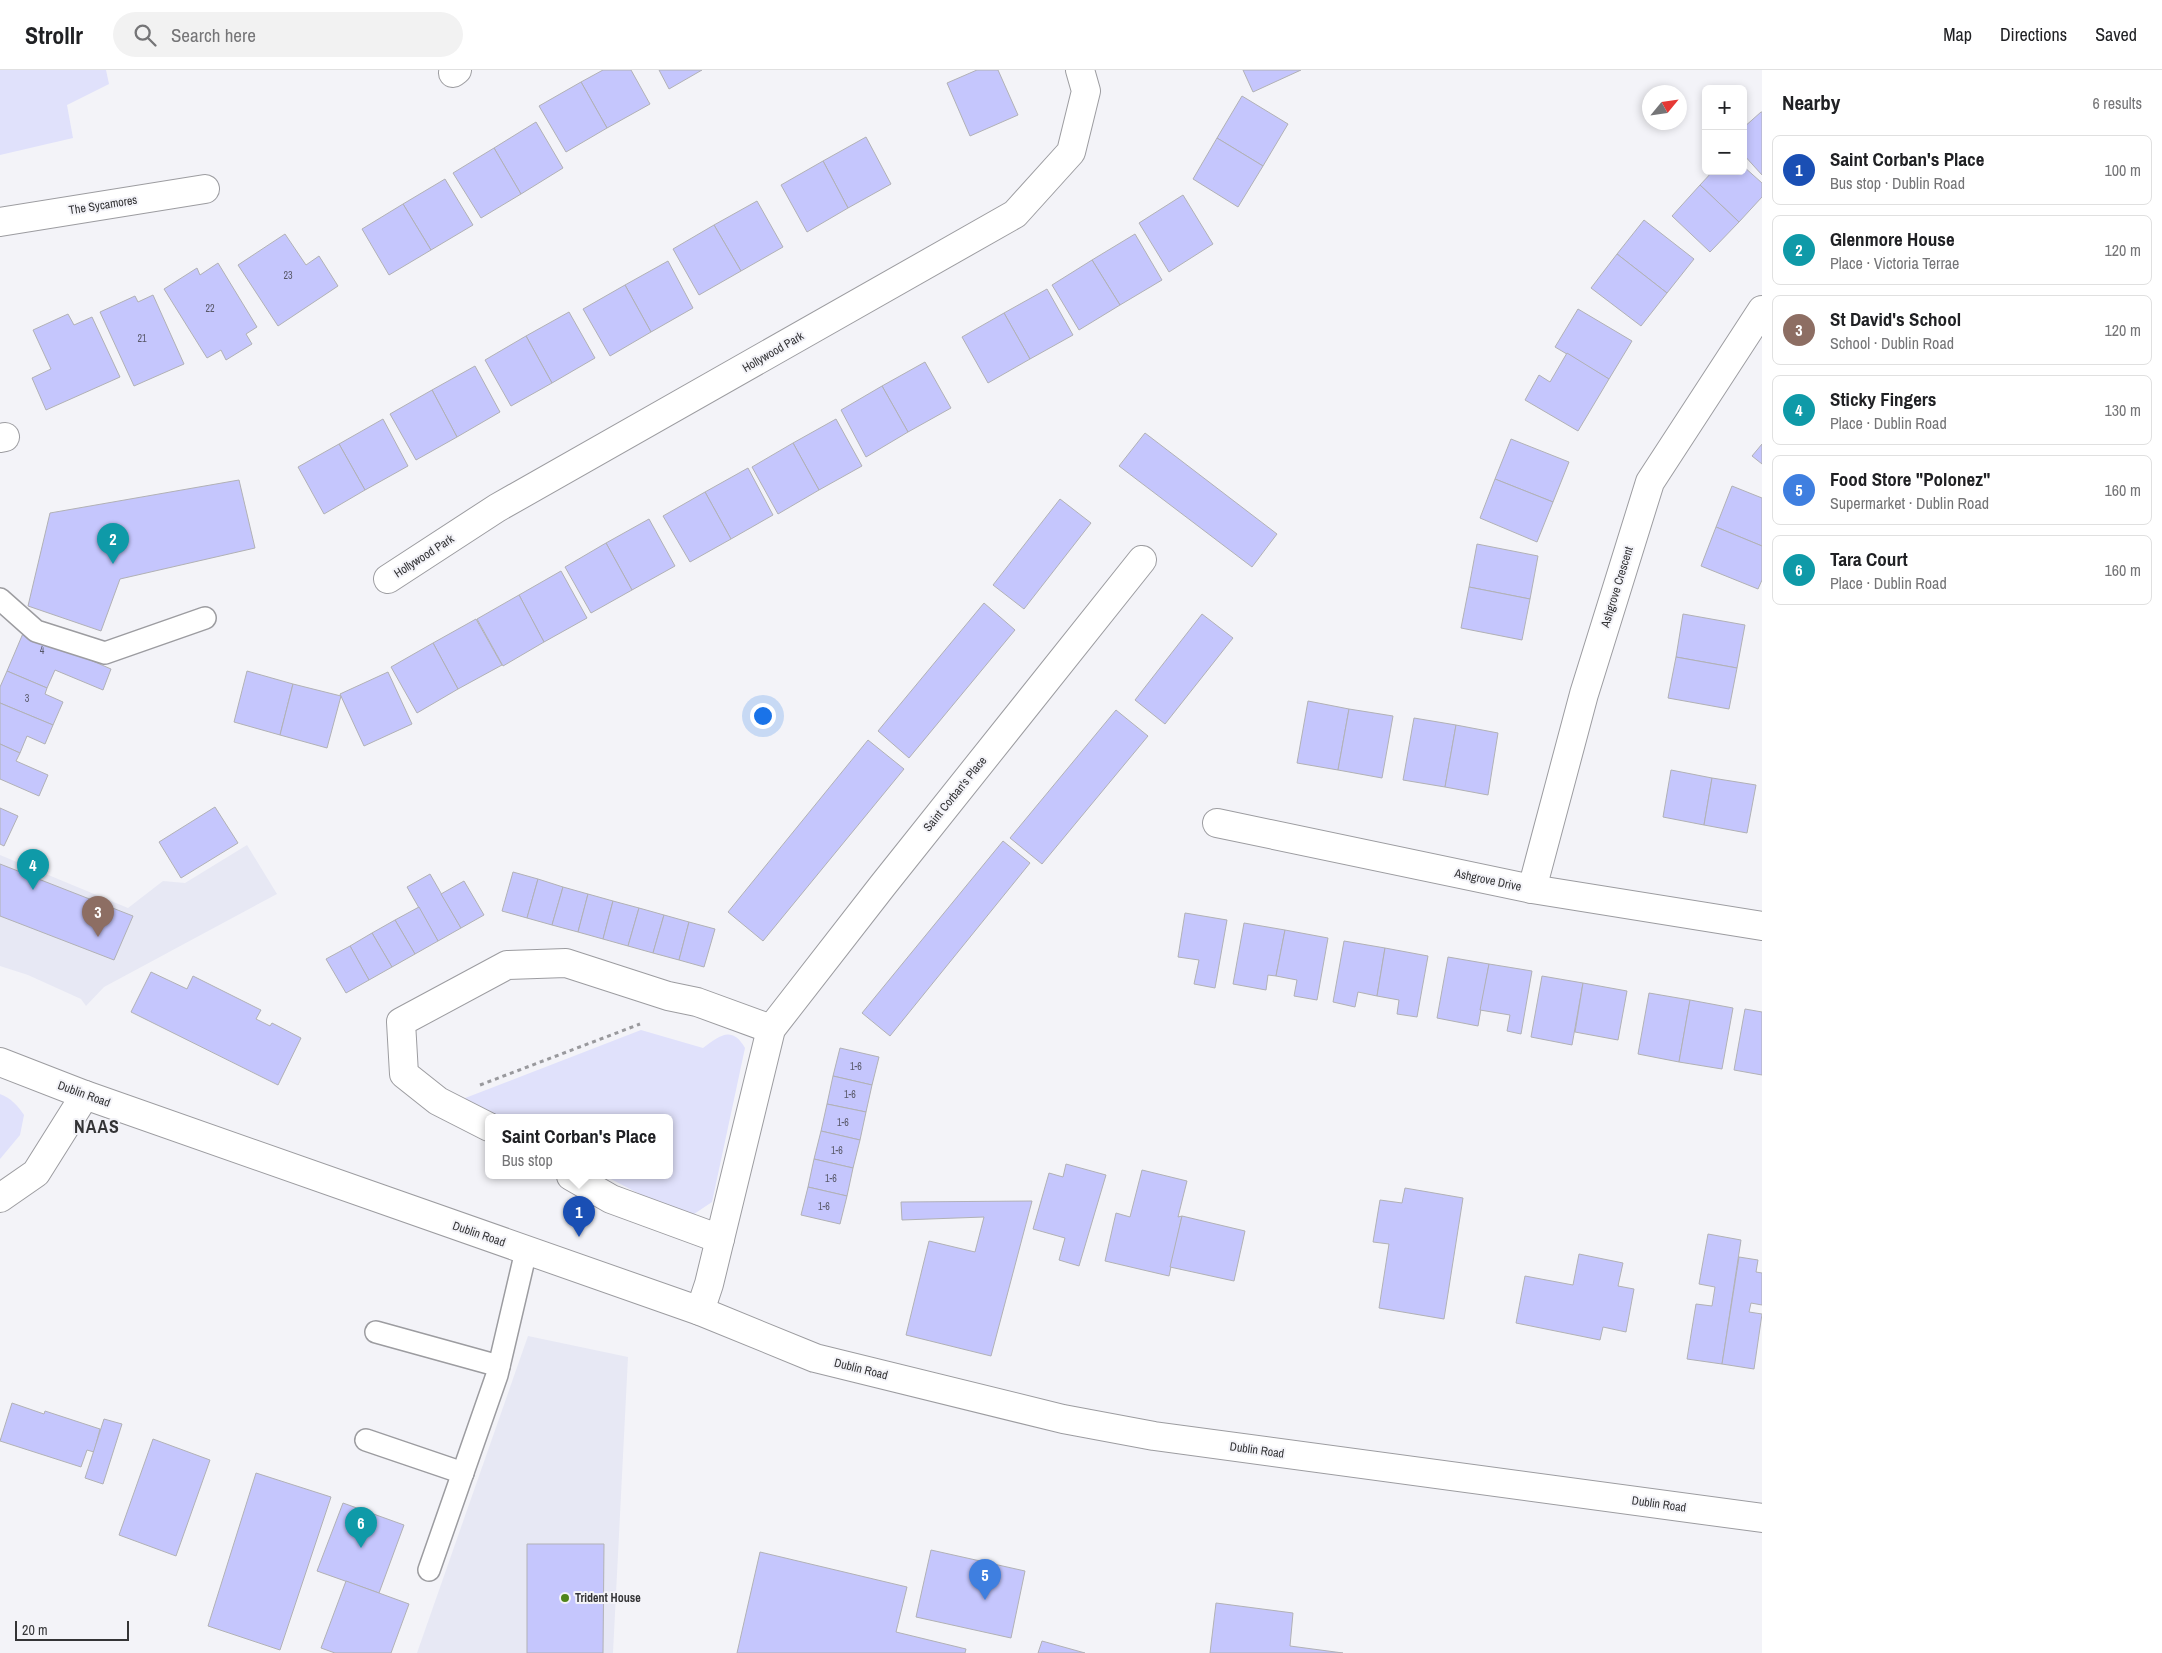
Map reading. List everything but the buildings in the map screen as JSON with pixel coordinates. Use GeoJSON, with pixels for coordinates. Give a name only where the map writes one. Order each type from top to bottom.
{"type":"FeatureCollection","features":[{"type":"Feature","properties":{"kind":"street","name":"Hollywood Park"},"geometry":{"type":"LineString","coordinates":[[388,578],[497,508],[1015,214],[1071,152],[1086,91],[1080,70]]}},
{"type":"Feature","properties":{"kind":"street","name":"The Sycamores"},"geometry":{"type":"LineString","coordinates":[[0,222],[205,189]]}},
{"type":"Feature","properties":{"kind":"street","name":"Ashgrove Crescent"},"geometry":{"type":"LineString","coordinates":[[1532,889],[1584,694],[1650,482],[1762,310]]}},
{"type":"Feature","properties":{"kind":"street","name":"Saint Corban's Place"},"geometry":{"type":"LineString","coordinates":[[700,1312],[720,1239],[771,1029],[1142,560]]}},
{"type":"Feature","properties":{"kind":"street","name":"Ashgrove Drive"},"geometry":{"type":"LineString","coordinates":[[1217,823],[1532,889],[1762,926]]}},
{"type":"Feature","properties":{"kind":"street"},"geometry":{"type":"LineString","coordinates":[[485,1125],[438,1101],[404,1074],[401,1022],[507,965],[566,963],[668,996],[697,1002],[771,1029]]}},
{"type":"Feature","properties":{"kind":"street","name":"Dublin Road"},"geometry":{"type":"LineString","coordinates":[[0,1062],[85,1095],[700,1312],[814,1358],[1063,1419],[1154,1436],[1762,1518]]}},
{"type":"Feature","properties":{"kind":"street"},"geometry":{"type":"LineString","coordinates":[[0,1198],[36,1173],[85,1095]]}},
{"type":"Feature","properties":{"kind":"street"},"geometry":{"type":"LineString","coordinates":[[576,1179],[611,1199],[720,1239]]}},
{"type":"Feature","properties":{"kind":"lane"},"geometry":{"type":"LineString","coordinates":[[0,599],[36,631],[105,653],[205,618]]}},
{"type":"Feature","properties":{"kind":"lane"},"geometry":{"type":"LineString","coordinates":[[429,1570],[498,1366],[526,1251]]}},
{"type":"Feature","properties":{"kind":"lane"},"geometry":{"type":"LineString","coordinates":[[376,1332],[498,1366]]}},
{"type":"Feature","properties":{"kind":"lane"},"geometry":{"type":"LineString","coordinates":[[366,1440],[463,1473]]}},
{"type":"Feature","properties":{"kind":"path"},"geometry":{"type":"LineString","coordinates":[[438,1101],[642,1024]]}},
{"type":"Feature","properties":{"kind":"shaded area"},"geometry":{"type":"Polygon","coordinates":[[[0,70],[106,70],[109,84],[67,105],[73,138],[0,155],[0,70]]]}},
{"type":"Feature","properties":{"kind":"shaded area"},"geometry":{"type":"Polygon","coordinates":[[[247,845],[277,894],[104,987],[86,1006],[81,999],[28,975],[0,966],[0,855],[128,908],[163,881],[185,883],[247,845]]]}},
{"type":"Feature","properties":{"kind":"shaded area"},"geometry":{"type":"Polygon","coordinates":[[[641,1030],[703,1048],[720,1037],[730,1035],[740,1041],[745,1048],[712,1202],[694,1214],[678,1214],[611,1179],[673,1179],[673,1114],[487,1114],[460,1100],[641,1030]]]}},
{"type":"Feature","properties":{"kind":"shaded area"},"geometry":{"type":"Polygon","coordinates":[[[0,1094],[14,1103],[24,1115],[20,1135],[0,1159],[0,1094]]]}},
{"type":"Feature","properties":{"kind":"shaded area"},"geometry":{"type":"Polygon","coordinates":[[[528,1336],[628,1357],[613,1653],[417,1653],[528,1336]]]}},
{"type":"Feature","properties":{"kind":"place","name":"Glenmore House"},"geometry":{"type":"Point","coordinates":[113,564]}},
{"type":"Feature","properties":{"kind":"place","name":"Sticky Fingers"},"geometry":{"type":"Point","coordinates":[33,890]}},
{"type":"Feature","properties":{"kind":"place","name":"St David's School"},"geometry":{"type":"Point","coordinates":[98,937]}},
{"type":"Feature","properties":{"kind":"place","name":"Saint Corban's Place"},"geometry":{"type":"Point","coordinates":[579,1237]}},
{"type":"Feature","properties":{"kind":"place","name":"Tara Court"},"geometry":{"type":"Point","coordinates":[361,1548]}},
{"type":"Feature","properties":{"kind":"place","name":"Trident House"},"geometry":{"type":"Point","coordinates":[565,1598]}},
{"type":"Feature","properties":{"kind":"place","name":"Food Store \"Polonez\""},"geometry":{"type":"Point","coordinates":[985,1600]}},
{"type":"Feature","properties":{"kind":"district","name":"NAAS"},"geometry":{"type":"Point","coordinates":[97,1127]}}]}
